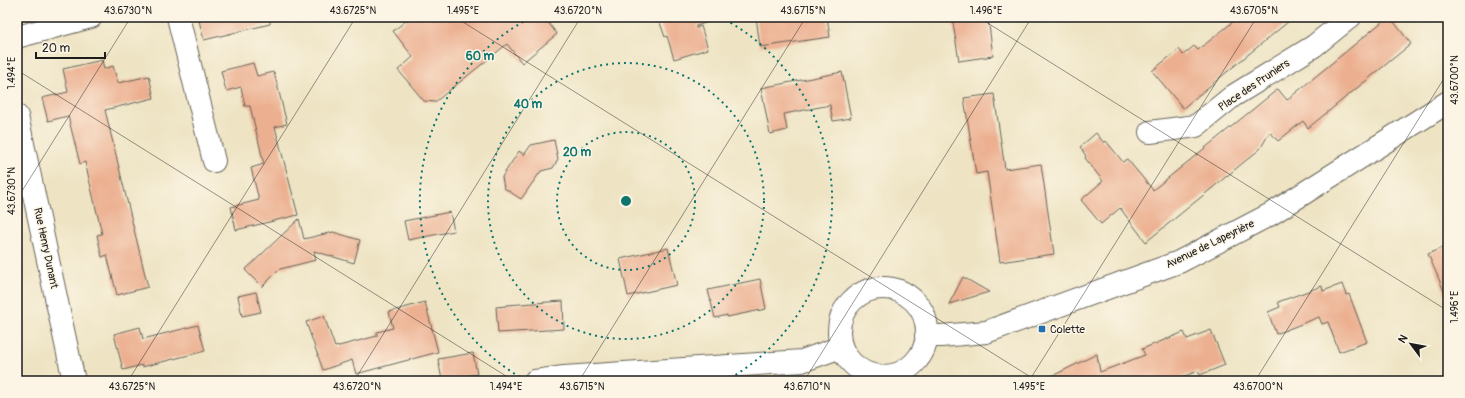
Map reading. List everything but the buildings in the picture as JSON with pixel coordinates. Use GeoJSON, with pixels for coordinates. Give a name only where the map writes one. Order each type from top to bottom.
{"type":"FeatureCollection","features":[{"type":"Feature","properties":{"kind":"street"},"geometry":{"type":"LineString","coordinates":[[17,37],[91,17]]}},
{"type":"Feature","properties":{"kind":"street"},"geometry":{"type":"LineString","coordinates":[[178,17],[214,161]]}},
{"type":"Feature","properties":{"kind":"street","name":"Place des Pruniers"},"geometry":{"type":"LineString","coordinates":[[1150,132],[1196,126],[1233,96],[1314,46],[1350,17]]}},
{"type":"Feature","properties":{"kind":"street","name":"Avenue de Lapeyrière"},"geometry":{"type":"LineString","coordinates":[[926,336],[986,332],[1179,262],[1271,214],[1448,102]]}},
{"type":"Feature","properties":{"kind":"street","name":"Rue Henry Dunant"},"geometry":{"type":"LineString","coordinates":[[17,116],[74,381]]}},
{"type":"Feature","properties":{"kind":"street"},"geometry":{"type":"LineString","coordinates":[[878,288],[891,289],[904,293],[914,301],[921,311],[926,323],[926,336],[924,347],[903,376],[890,375],[866,377],[851,363],[841,347],[838,334],[840,321],[845,309],[859,295],[878,288]]}},
{"type":"Feature","properties":{"kind":"street"},"geometry":{"type":"LineString","coordinates":[[535,381],[572,376],[802,361],[841,347]]}},
{"type":"Feature","properties":{"kind":"place","name":"Colette"},"geometry":{"type":"Point","coordinates":[1042,329]}}]}
